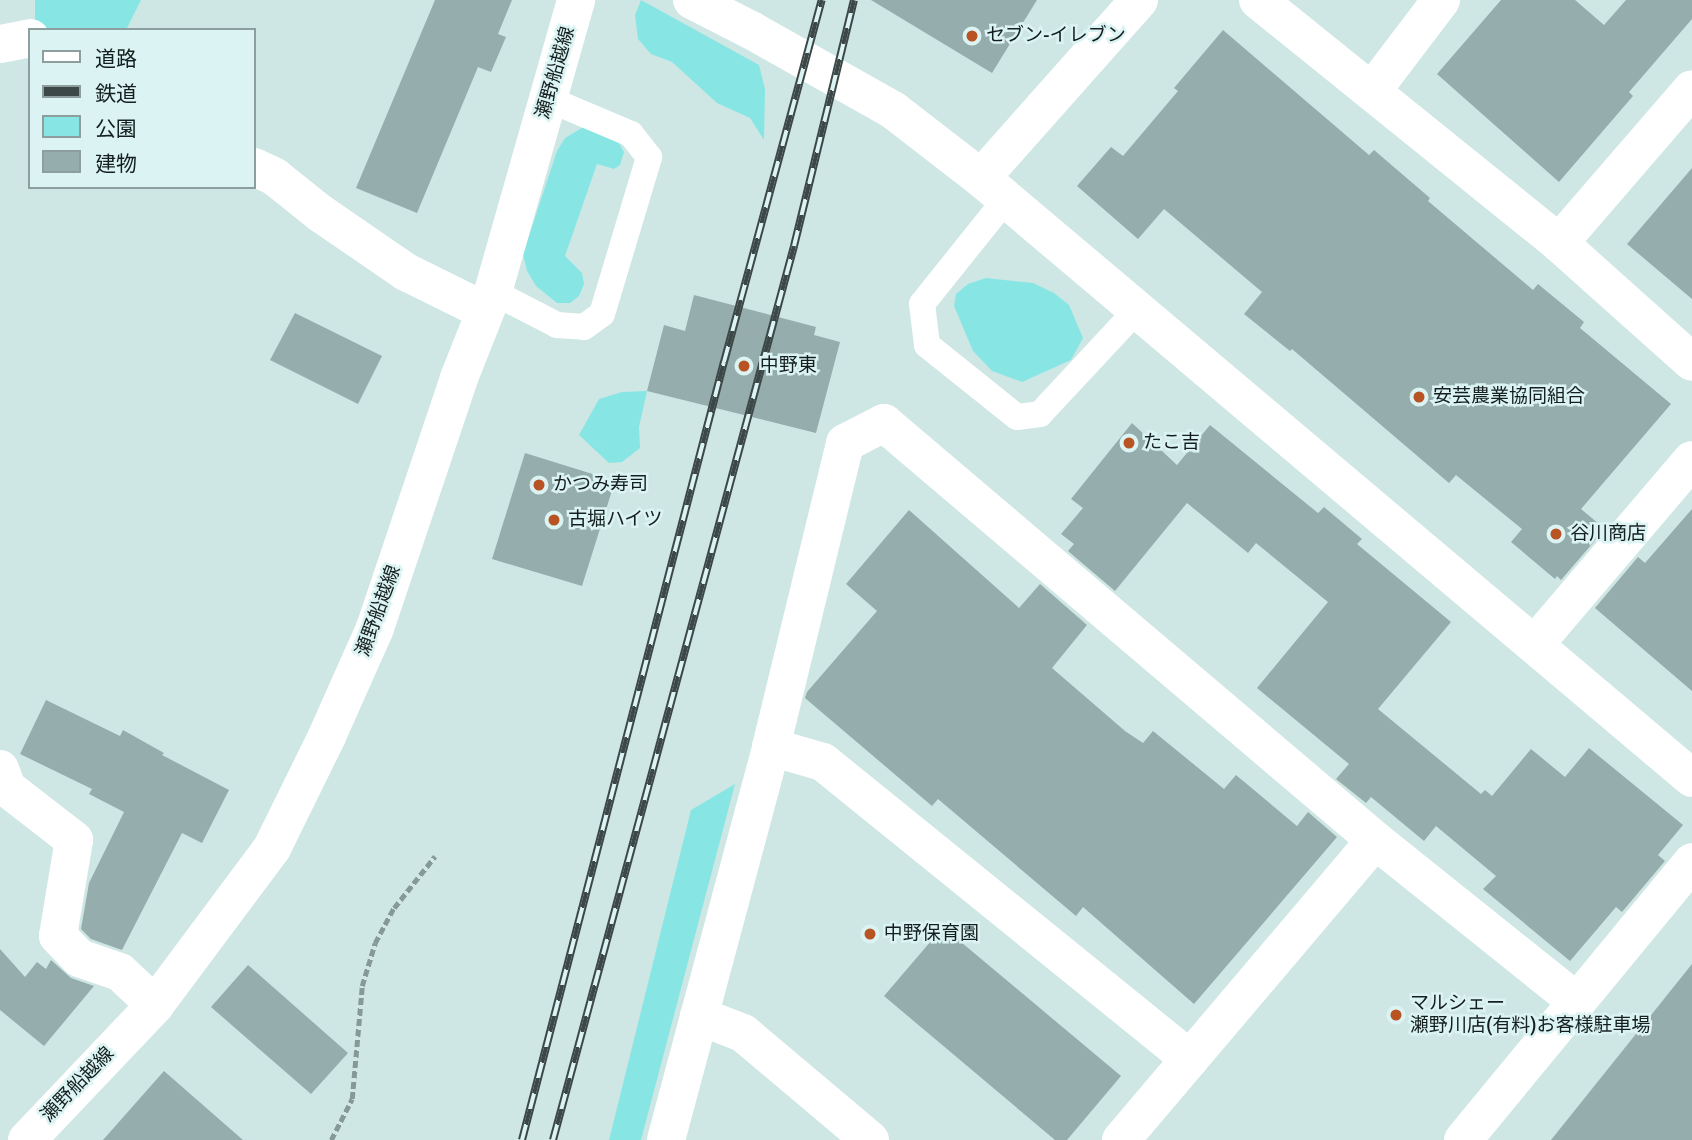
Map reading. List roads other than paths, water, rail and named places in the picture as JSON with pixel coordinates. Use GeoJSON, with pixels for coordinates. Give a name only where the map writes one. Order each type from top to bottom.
{"type":"FeatureCollection","features":[{"type":"Feature","properties":{"kind":"street","name":"瀬野船越線"},"geometry":{"type":"LineString","coordinates":[[27,1140],[155,1005],[272,848],[339,712],[375,628],[459,378],[489,302],[576,0]]}},
{"type":"Feature","properties":{"kind":"street"},"geometry":{"type":"LineString","coordinates":[[692,0],[893,110],[1138,309],[1536,643],[1692,778]]}},
{"type":"Feature","properties":{"kind":"street"},"geometry":{"type":"LineString","coordinates":[[993,189],[1139,0]]}},
{"type":"Feature","properties":{"kind":"street"},"geometry":{"type":"LineString","coordinates":[[1258,0],[1559,243],[1692,362]]}},
{"type":"Feature","properties":{"kind":"street"},"geometry":{"type":"LineString","coordinates":[[1371,90],[1441,0]]}},
{"type":"Feature","properties":{"kind":"street"},"geometry":{"type":"LineString","coordinates":[[0,44],[28,38]]}},
{"type":"Feature","properties":{"kind":"street"},"geometry":{"type":"LineString","coordinates":[[1559,243],[1692,89]]}},
{"type":"Feature","properties":{"kind":"street"},"geometry":{"type":"LineString","coordinates":[[256,168],[275,177],[320,213],[406,272],[489,302]]}},
{"type":"Feature","properties":{"kind":"street"},"geometry":{"type":"LineString","coordinates":[[666,1140],[771,747],[845,443],[884,422],[1375,840],[1577,1002]]}},
{"type":"Feature","properties":{"kind":"street"},"geometry":{"type":"LineString","coordinates":[[1536,643],[1692,460]]}},
{"type":"Feature","properties":{"kind":"street"},"geometry":{"type":"LineString","coordinates":[[771,747],[823,762],[1190,1059]]}},
{"type":"Feature","properties":{"kind":"street"},"geometry":{"type":"LineString","coordinates":[[0,769],[7,788],[74,840],[58,936],[79,958],[120,972],[155,1005]]}},
{"type":"Feature","properties":{"kind":"street"},"geometry":{"type":"LineString","coordinates":[[1121,1140],[1375,840]]}},
{"type":"Feature","properties":{"kind":"street"},"geometry":{"type":"LineString","coordinates":[[1463,1140],[1692,862]]}},
{"type":"Feature","properties":{"kind":"street"},"geometry":{"type":"LineString","coordinates":[[699,1016],[743,1033],[870,1140]]}},
{"type":"Feature","properties":{"kind":"lane"},"geometry":{"type":"LineString","coordinates":[[489,302],[556,325],[584,327],[602,314],[649,158],[631,134],[548,99]]}},
{"type":"Feature","properties":{"kind":"lane"},"geometry":{"type":"LineString","coordinates":[[993,189],[922,304],[927,345],[1017,417],[1040,414],[1138,309]]}},
{"type":"Feature","properties":{"kind":"railway"},"geometry":{"type":"LineString","coordinates":[[522,1140],[724,362],[822,0]]}},
{"type":"Feature","properties":{"kind":"railway"},"geometry":{"type":"LineString","coordinates":[[553,1140],[794,246],[854,0]]}},
{"type":"Feature","properties":{"kind":"place","name":"セブン-イレブン"},"geometry":{"type":"Point","coordinates":[972,36]}},
{"type":"Feature","properties":{"kind":"place","name":"中野東"},"geometry":{"type":"Point","coordinates":[744,366]}},
{"type":"Feature","properties":{"kind":"place","name":"安芸農業協同組合"},"geometry":{"type":"Point","coordinates":[1419,397]}},
{"type":"Feature","properties":{"kind":"place","name":"たこ吉"},"geometry":{"type":"Point","coordinates":[1129,443]}},
{"type":"Feature","properties":{"kind":"place","name":"かつみ寿司"},"geometry":{"type":"Point","coordinates":[539,485]}},
{"type":"Feature","properties":{"kind":"place","name":"古堀ハイツ"},"geometry":{"type":"Point","coordinates":[554,520]}},
{"type":"Feature","properties":{"kind":"place","name":"谷川商店"},"geometry":{"type":"Point","coordinates":[1556,534]}},
{"type":"Feature","properties":{"kind":"place","name":"中野保育園"},"geometry":{"type":"Point","coordinates":[870,934]}},
{"type":"Feature","properties":{"kind":"place","name":"マルシェー 瀬野川店(有料)お客様駐車場"},"geometry":{"type":"Point","coordinates":[1396,1015]}}]}
